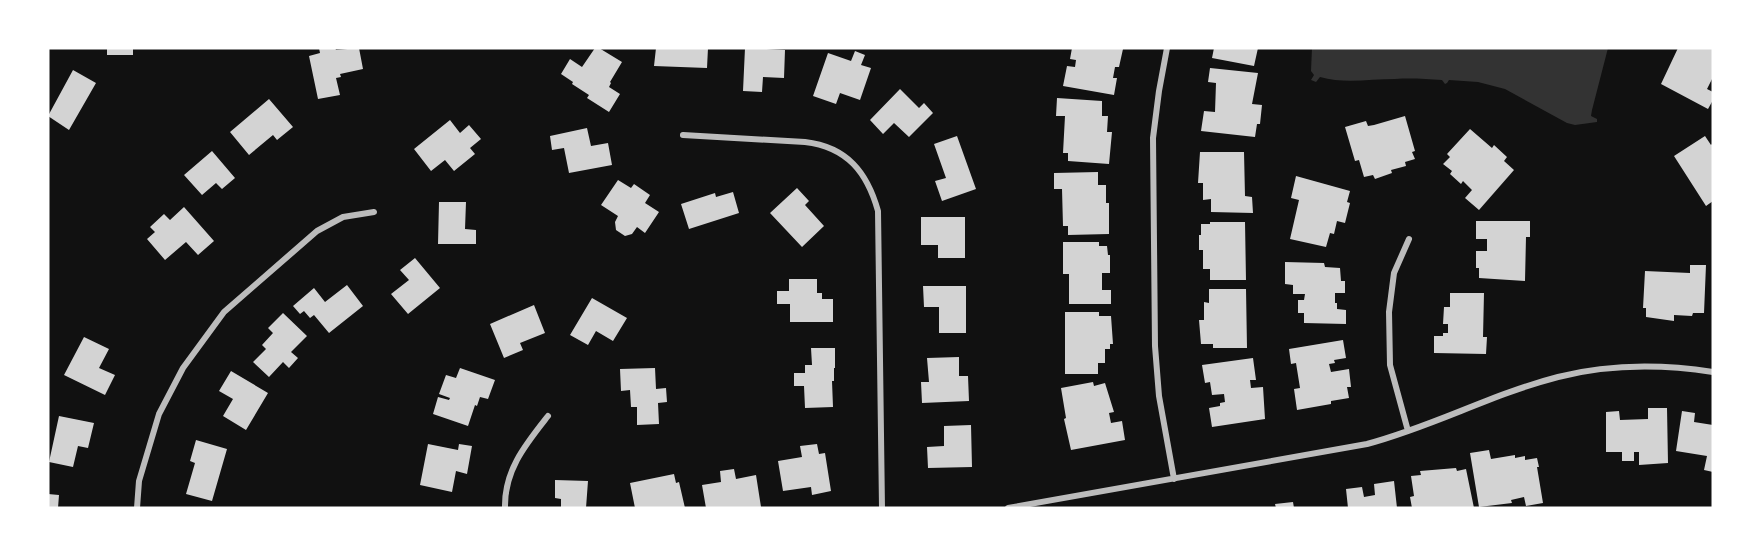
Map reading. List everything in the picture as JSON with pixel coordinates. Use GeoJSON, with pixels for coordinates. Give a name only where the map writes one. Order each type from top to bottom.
{"type":"FeatureCollection","features":[{"type":"Feature","properties":{"kind":"street"},"geometry":{"type":"LineString","coordinates":[[1167,48],[1153,138],[1155,346],[1159,396],[1174,479]]}},
{"type":"Feature","properties":{"kind":"street"},"geometry":{"type":"LineString","coordinates":[[683,135],[794,141],[820,145],[840,153],[849,160],[870,185],[878,211],[882,508]]}},
{"type":"Feature","properties":{"kind":"street"},"geometry":{"type":"LineString","coordinates":[[137,508],[139,481],[159,414],[183,368],[224,312],[317,231],[343,217],[374,212]]}},
{"type":"Feature","properties":{"kind":"street"},"geometry":{"type":"LineString","coordinates":[[1408,431],[1390,365],[1389,312],[1394,273],[1409,239]]}},
{"type":"Feature","properties":{"kind":"street"},"geometry":{"type":"LineString","coordinates":[[1008,508],[1352,447],[1408,431],[1521,388],[1560,376],[1586,371],[1645,366],[1713,372]]}},
{"type":"Feature","properties":{"kind":"street"},"geometry":{"type":"LineString","coordinates":[[505,508],[504,496],[512,468],[521,450],[548,416]]}},
{"type":"Feature","properties":{"kind":"shaded area"},"geometry":{"type":"Polygon","coordinates":[[[1312,48],[1608,48],[1591,116],[1597,119],[1597,122],[1575,125],[1567,123],[1505,89],[1478,82],[1449,80],[1445,84],[1442,80],[1430,79],[1348,81],[1320,77],[1316,82],[1311,80],[1314,75],[1311,71],[1312,48]]]}},
{"type":"Feature","properties":{"kind":"building"},"geometry":{"type":"Polygon","coordinates":[[[107,48],[133,48],[133,55],[107,55],[107,48]]]}},
{"type":"Feature","properties":{"kind":"building"},"geometry":{"type":"Polygon","coordinates":[[[319,48],[335,48],[336,50],[359,48],[363,69],[340,74],[341,77],[336,78],[340,95],[318,99],[309,56],[320,53],[319,48]]]}},
{"type":"Feature","properties":{"kind":"building"},"geometry":{"type":"Polygon","coordinates":[[[595,48],[599,48],[622,62],[610,82],[609,87],[620,94],[609,112],[587,98],[589,95],[561,74],[570,59],[582,67],[595,48]]]}},
{"type":"Feature","properties":{"kind":"building"},"geometry":{"type":"Polygon","coordinates":[[[656,48],[708,48],[707,68],[654,66],[656,48]]]}},
{"type":"Feature","properties":{"kind":"building"},"geometry":{"type":"Polygon","coordinates":[[[745,48],[785,50],[784,78],[763,77],[762,92],[743,91],[745,48]]]}},
{"type":"Feature","properties":{"kind":"building"},"geometry":{"type":"Polygon","coordinates":[[[1072,48],[1123,49],[1119,67],[1115,67],[1113,78],[1117,78],[1114,95],[1063,86],[1067,66],[1075,67],[1076,60],[1070,59],[1072,48]]]}},
{"type":"Feature","properties":{"kind":"building"},"geometry":{"type":"Polygon","coordinates":[[[1214,48],[1258,48],[1254,66],[1212,58],[1214,48]]]}},
{"type":"Feature","properties":{"kind":"building"},"geometry":{"type":"Polygon","coordinates":[[[1678,48],[1713,48],[1713,77],[1707,89],[1713,92],[1713,100],[1708,109],[1661,84],[1678,48]]]}},
{"type":"Feature","properties":{"kind":"building"},"geometry":{"type":"Polygon","coordinates":[[[855,51],[865,55],[861,65],[871,68],[860,100],[840,93],[836,104],[813,96],[828,53],[851,61],[855,51]]]}},
{"type":"Feature","properties":{"kind":"building"},"geometry":{"type":"Polygon","coordinates":[[[1210,68],[1258,73],[1252,104],[1262,105],[1260,124],[1257,124],[1255,137],[1201,131],[1204,111],[1215,112],[1216,83],[1208,82],[1210,68]]]}},
{"type":"Feature","properties":{"kind":"building"},"geometry":{"type":"Polygon","coordinates":[[[73,70],[96,83],[69,130],[48,116],[73,70]]]}},
{"type":"Feature","properties":{"kind":"building"},"geometry":{"type":"Polygon","coordinates":[[[900,89],[919,108],[924,103],[933,113],[909,137],[894,123],[883,134],[870,120],[900,89]]]}},
{"type":"Feature","properties":{"kind":"building"},"geometry":{"type":"Polygon","coordinates":[[[1057,98],[1102,101],[1102,116],[1108,116],[1107,132],[1112,132],[1109,164],[1068,161],[1068,153],[1063,153],[1065,116],[1056,116],[1057,98]]]}},
{"type":"Feature","properties":{"kind":"building"},"geometry":{"type":"Polygon","coordinates":[[[269,99],[293,127],[277,140],[273,135],[249,155],[230,132],[269,99]]]}},
{"type":"Feature","properties":{"kind":"building"},"geometry":{"type":"Polygon","coordinates":[[[1405,116],[1415,151],[1412,152],[1415,159],[1405,162],[1406,166],[1391,170],[1392,173],[1375,179],[1373,175],[1364,177],[1359,160],[1355,161],[1345,127],[1366,121],[1368,126],[1374,125],[1405,116]]]}},
{"type":"Feature","properties":{"kind":"building"},"geometry":{"type":"Polygon","coordinates":[[[450,120],[460,133],[469,125],[481,139],[470,148],[475,154],[454,171],[445,160],[431,171],[414,149],[450,120]]]}},
{"type":"Feature","properties":{"kind":"building"},"geometry":{"type":"Polygon","coordinates":[[[587,128],[591,146],[608,143],[612,165],[569,173],[564,148],[552,150],[550,136],[587,128]]]}},
{"type":"Feature","properties":{"kind":"building"},"geometry":{"type":"Polygon","coordinates":[[[1470,129],[1492,148],[1494,145],[1507,157],[1504,161],[1514,170],[1479,210],[1465,198],[1472,190],[1463,181],[1461,184],[1450,174],[1452,171],[1443,164],[1450,157],[1447,154],[1470,129]]]}},
{"type":"Feature","properties":{"kind":"building"},"geometry":{"type":"Polygon","coordinates":[[[957,136],[976,189],[942,201],[935,181],[946,178],[934,144],[957,136]]]}},
{"type":"Feature","properties":{"kind":"building"},"geometry":{"type":"Polygon","coordinates":[[[1705,136],[1711,145],[1713,143],[1713,201],[1706,206],[1674,156],[1705,136]]]}},
{"type":"Feature","properties":{"kind":"building"},"geometry":{"type":"Polygon","coordinates":[[[212,151],[235,178],[222,189],[216,183],[202,195],[184,175],[212,151]]]}},
{"type":"Feature","properties":{"kind":"building"},"geometry":{"type":"Polygon","coordinates":[[[1200,152],[1244,152],[1245,196],[1252,197],[1253,213],[1211,212],[1211,199],[1203,200],[1203,183],[1198,183],[1200,152]]]}},
{"type":"Feature","properties":{"kind":"building"},"geometry":{"type":"Polygon","coordinates":[[[1098,172],[1098,185],[1106,185],[1106,203],[1109,203],[1109,234],[1068,235],[1068,226],[1063,226],[1062,189],[1054,189],[1054,173],[1098,172]]]}},
{"type":"Feature","properties":{"kind":"building"},"geometry":{"type":"Polygon","coordinates":[[[1296,176],[1350,191],[1347,202],[1350,203],[1345,223],[1337,221],[1334,234],[1330,233],[1326,247],[1290,239],[1299,200],[1291,198],[1296,176]]]}},
{"type":"Feature","properties":{"kind":"building"},"geometry":{"type":"Polygon","coordinates":[[[618,180],[631,188],[634,184],[650,195],[645,203],[659,212],[645,233],[637,227],[632,234],[625,236],[616,230],[615,222],[618,216],[601,205],[618,180]]]}},
{"type":"Feature","properties":{"kind":"building"},"geometry":{"type":"Polygon","coordinates":[[[797,188],[809,201],[805,205],[824,226],[802,247],[770,213],[797,188]]]}},
{"type":"Feature","properties":{"kind":"building"},"geometry":{"type":"Polygon","coordinates":[[[733,192],[739,213],[689,229],[681,204],[715,193],[716,197],[733,192]]]}},
{"type":"Feature","properties":{"kind":"building"},"geometry":{"type":"Polygon","coordinates":[[[439,202],[466,202],[465,229],[476,230],[476,244],[438,244],[439,202]]]}},
{"type":"Feature","properties":{"kind":"building"},"geometry":{"type":"Polygon","coordinates":[[[184,207],[214,241],[198,255],[186,242],[165,260],[147,239],[155,232],[150,227],[164,214],[170,220],[184,207]]]}},
{"type":"Feature","properties":{"kind":"building"},"geometry":{"type":"Polygon","coordinates":[[[921,217],[965,217],[965,258],[938,258],[938,245],[921,245],[921,217]]]}},
{"type":"Feature","properties":{"kind":"building"},"geometry":{"type":"Polygon","coordinates":[[[1476,221],[1530,221],[1530,237],[1526,237],[1525,281],[1479,278],[1479,268],[1476,268],[1476,251],[1487,251],[1487,239],[1476,239],[1476,221]]]}},
{"type":"Feature","properties":{"kind":"building"},"geometry":{"type":"Polygon","coordinates":[[[1210,222],[1245,222],[1246,280],[1210,280],[1210,269],[1203,269],[1203,250],[1199,250],[1199,235],[1201,235],[1201,224],[1210,224],[1210,222]]]}},
{"type":"Feature","properties":{"kind":"building"},"geometry":{"type":"Polygon","coordinates":[[[1063,242],[1099,242],[1099,246],[1107,246],[1108,255],[1110,255],[1110,273],[1102,273],[1102,290],[1111,290],[1111,304],[1069,304],[1069,274],[1063,274],[1063,242]]]}},
{"type":"Feature","properties":{"kind":"building"},"geometry":{"type":"Polygon","coordinates":[[[415,258],[440,288],[408,314],[391,294],[409,280],[400,270],[415,258]]]}},
{"type":"Feature","properties":{"kind":"building"},"geometry":{"type":"Polygon","coordinates":[[[1285,262],[1324,263],[1325,267],[1340,268],[1341,281],[1345,281],[1345,293],[1335,293],[1335,303],[1337,303],[1337,309],[1346,310],[1346,324],[1304,323],[1304,313],[1298,313],[1298,300],[1304,300],[1305,294],[1293,294],[1293,285],[1285,284],[1285,262]]]}},
{"type":"Feature","properties":{"kind":"building"},"geometry":{"type":"Polygon","coordinates":[[[1690,265],[1706,265],[1704,313],[1693,313],[1692,316],[1674,315],[1674,321],[1646,317],[1646,308],[1643,308],[1645,271],[1690,273],[1690,265]]]}},
{"type":"Feature","properties":{"kind":"building"},"geometry":{"type":"Polygon","coordinates":[[[789,279],[817,279],[817,293],[822,293],[822,299],[833,299],[833,322],[790,322],[790,304],[777,304],[777,291],[789,291],[789,279]]]}},
{"type":"Feature","properties":{"kind":"building"},"geometry":{"type":"Polygon","coordinates":[[[347,285],[363,306],[329,333],[314,315],[310,318],[304,311],[300,314],[293,306],[314,288],[325,302],[347,285]]]}},
{"type":"Feature","properties":{"kind":"building"},"geometry":{"type":"Polygon","coordinates":[[[923,286],[966,286],[966,333],[939,333],[939,307],[924,307],[923,286]]]}},
{"type":"Feature","properties":{"kind":"building"},"geometry":{"type":"Polygon","coordinates":[[[1209,289],[1246,289],[1247,348],[1213,348],[1213,344],[1201,344],[1199,320],[1204,320],[1204,302],[1209,303],[1209,289]]]}},
{"type":"Feature","properties":{"kind":"building"},"geometry":{"type":"Polygon","coordinates":[[[1450,293],[1484,293],[1483,337],[1487,337],[1486,354],[1434,353],[1434,336],[1443,336],[1443,333],[1448,333],[1448,324],[1443,324],[1444,307],[1450,307],[1450,293]]]}},
{"type":"Feature","properties":{"kind":"building"},"geometry":{"type":"Polygon","coordinates":[[[592,298],[627,318],[613,341],[596,331],[588,345],[570,335],[592,298]]]}},
{"type":"Feature","properties":{"kind":"building"},"geometry":{"type":"Polygon","coordinates":[[[534,305],[545,333],[520,343],[523,350],[504,358],[490,324],[534,305]]]}},
{"type":"Feature","properties":{"kind":"building"},"geometry":{"type":"Polygon","coordinates":[[[1065,312],[1099,312],[1099,316],[1111,316],[1113,344],[1110,344],[1110,349],[1105,349],[1105,363],[1098,363],[1098,374],[1065,374],[1065,312]]]}},
{"type":"Feature","properties":{"kind":"building"},"geometry":{"type":"Polygon","coordinates":[[[283,313],[307,336],[291,352],[298,358],[289,368],[283,362],[269,377],[253,362],[266,349],[262,345],[273,333],[268,328],[283,313]]]}},
{"type":"Feature","properties":{"kind":"building"},"geometry":{"type":"Polygon","coordinates":[[[84,337],[109,349],[99,368],[115,375],[105,395],[64,375],[84,337]]]}},
{"type":"Feature","properties":{"kind":"building"},"geometry":{"type":"Polygon","coordinates":[[[1343,340],[1346,358],[1334,360],[1335,363],[1329,364],[1331,372],[1349,369],[1351,387],[1347,387],[1349,398],[1297,410],[1294,389],[1300,388],[1296,363],[1291,364],[1289,349],[1343,340]]]}},
{"type":"Feature","properties":{"kind":"building"},"geometry":{"type":"Polygon","coordinates":[[[811,348],[835,348],[834,381],[832,381],[833,407],[805,408],[804,386],[794,386],[794,373],[805,373],[805,365],[812,365],[811,348]]]}},
{"type":"Feature","properties":{"kind":"building"},"geometry":{"type":"Polygon","coordinates":[[[959,357],[959,376],[968,376],[969,401],[922,403],[921,382],[929,382],[927,358],[959,357]]]}},
{"type":"Feature","properties":{"kind":"building"},"geometry":{"type":"Polygon","coordinates":[[[1253,358],[1256,380],[1250,380],[1251,388],[1263,387],[1265,419],[1212,427],[1209,408],[1220,406],[1220,403],[1225,402],[1224,394],[1212,395],[1210,382],[1205,383],[1202,365],[1253,358]]]}},
{"type":"Feature","properties":{"kind":"building"},"geometry":{"type":"Polygon","coordinates":[[[460,368],[495,380],[488,399],[480,397],[477,406],[475,405],[468,426],[433,414],[438,397],[449,400],[450,398],[439,394],[446,375],[456,378],[460,368]]]}},
{"type":"Feature","properties":{"kind":"building"},"geometry":{"type":"Polygon","coordinates":[[[655,368],[656,389],[666,388],[667,402],[658,403],[659,424],[637,425],[637,407],[631,407],[630,390],[621,391],[620,369],[655,368]]]}},
{"type":"Feature","properties":{"kind":"building"},"geometry":{"type":"Polygon","coordinates":[[[231,371],[268,393],[246,430],[223,416],[233,399],[219,391],[231,371]]]}},
{"type":"Feature","properties":{"kind":"building"},"geometry":{"type":"Polygon","coordinates":[[[1093,382],[1094,386],[1105,383],[1114,412],[1109,413],[1111,423],[1122,421],[1125,440],[1071,450],[1064,419],[1066,418],[1061,388],[1093,382]]]}},
{"type":"Feature","properties":{"kind":"building"},"geometry":{"type":"Polygon","coordinates":[[[1648,408],[1667,408],[1668,463],[1639,465],[1639,452],[1634,452],[1634,461],[1622,461],[1622,452],[1606,452],[1606,412],[1619,411],[1620,420],[1648,419],[1648,408]]]}},
{"type":"Feature","properties":{"kind":"building"},"geometry":{"type":"Polygon","coordinates":[[[1682,411],[1695,413],[1694,422],[1713,425],[1713,472],[1704,470],[1707,456],[1676,451],[1682,411]]]}},
{"type":"Feature","properties":{"kind":"building"},"geometry":{"type":"Polygon","coordinates":[[[59,416],[94,423],[88,448],[78,446],[73,467],[49,462],[59,416]]]}},
{"type":"Feature","properties":{"kind":"building"},"geometry":{"type":"Polygon","coordinates":[[[971,425],[972,467],[928,468],[927,447],[944,446],[944,426],[971,425]]]}},
{"type":"Feature","properties":{"kind":"building"},"geometry":{"type":"Polygon","coordinates":[[[196,440],[227,449],[212,501],[186,494],[195,463],[190,461],[196,440]]]}},
{"type":"Feature","properties":{"kind":"building"},"geometry":{"type":"Polygon","coordinates":[[[428,444],[458,450],[459,444],[472,446],[467,474],[456,471],[452,492],[420,485],[428,444]]]}},
{"type":"Feature","properties":{"kind":"building"},"geometry":{"type":"Polygon","coordinates":[[[817,444],[819,454],[825,453],[831,491],[812,495],[811,487],[783,491],[778,461],[802,457],[800,446],[817,444]]]}},
{"type":"Feature","properties":{"kind":"building"},"geometry":{"type":"Polygon","coordinates":[[[1489,450],[1491,459],[1515,455],[1515,458],[1525,456],[1525,460],[1537,458],[1543,503],[1526,506],[1524,497],[1511,500],[1512,503],[1479,507],[1470,453],[1489,450]]]}},
{"type":"Feature","properties":{"kind":"building"},"geometry":{"type":"Polygon","coordinates":[[[1456,468],[1457,471],[1466,469],[1474,508],[1412,508],[1410,497],[1414,496],[1411,476],[1421,475],[1420,471],[1456,468]]]}},
{"type":"Feature","properties":{"kind":"building"},"geometry":{"type":"Polygon","coordinates":[[[734,469],[736,479],[756,475],[761,507],[706,508],[702,485],[721,482],[720,471],[734,469]]]}},
{"type":"Feature","properties":{"kind":"building"},"geometry":{"type":"Polygon","coordinates":[[[674,474],[676,483],[679,482],[685,508],[635,508],[630,483],[674,474]]]}},
{"type":"Feature","properties":{"kind":"building"},"geometry":{"type":"Polygon","coordinates":[[[555,480],[588,481],[586,508],[561,508],[561,499],[555,498],[555,480]]]}},
{"type":"Feature","properties":{"kind":"building"},"geometry":{"type":"Polygon","coordinates":[[[1394,481],[1397,508],[1348,508],[1346,489],[1362,487],[1364,497],[1375,495],[1374,484],[1394,481]]]}},
{"type":"Feature","properties":{"kind":"building"},"geometry":{"type":"Polygon","coordinates":[[[48,494],[59,495],[58,508],[48,508],[48,494]]]}},
{"type":"Feature","properties":{"kind":"building"},"geometry":{"type":"Polygon","coordinates":[[[1293,502],[1294,508],[1276,508],[1275,504],[1293,502]]]}}]}
